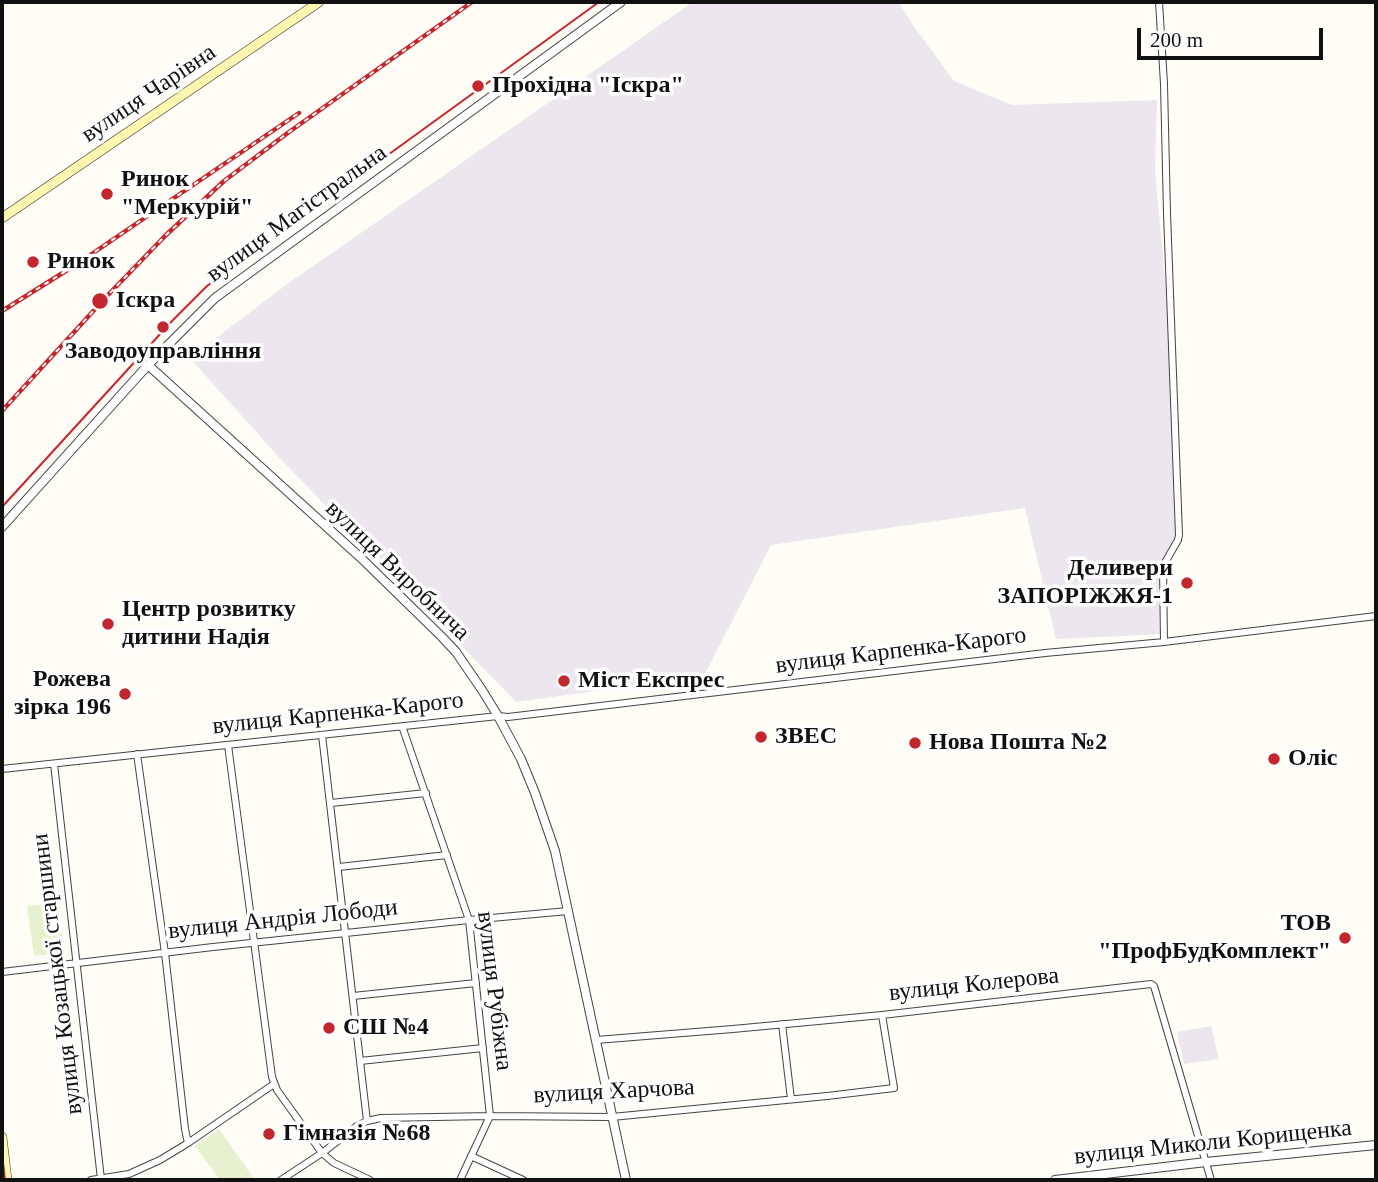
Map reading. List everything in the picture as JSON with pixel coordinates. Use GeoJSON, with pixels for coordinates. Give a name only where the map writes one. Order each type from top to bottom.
{"type":"FeatureCollection","features":[{"type":"Feature","properties":{"kind":"main road","name":"вулиця Чарівна"},"geometry":{"type":"LineString","coordinates":[[2,218],[319,2]]}},
{"type":"Feature","properties":{"kind":"main road"},"geometry":{"type":"LineString","coordinates":[[2,1137],[7,1180]]}},
{"type":"Feature","properties":{"kind":"street","name":"вулиця Магістральна"},"geometry":{"type":"LineString","coordinates":[[2,527],[148,365],[215,298],[621,2]]}},
{"type":"Feature","properties":{"kind":"street"},"geometry":{"type":"LineString","coordinates":[[1159,2],[1179,535],[1163,566],[1164,642]]}},
{"type":"Feature","properties":{"kind":"street","name":"вулиця Виробнича"},"geometry":{"type":"LineString","coordinates":[[148,365],[361,558],[441,636],[456,652],[498,716],[521,759],[555,851],[626,1180]]}},
{"type":"Feature","properties":{"kind":"street","name":"вулиця Карпенка-Карого"},"geometry":{"type":"LineString","coordinates":[[2,769],[508,717],[1045,653],[1215,637],[1376,616]]}},
{"type":"Feature","properties":{"kind":"street","name":"вулиця Рубіжна"},"geometry":{"type":"LineString","coordinates":[[402,726],[469,920],[490,1116]]}},
{"type":"Feature","properties":{"kind":"street"},"geometry":{"type":"LineString","coordinates":[[322,735],[367,1121]]}},
{"type":"Feature","properties":{"kind":"street"},"geometry":{"type":"LineString","coordinates":[[229,745],[274,1084],[322,1153],[334,1163],[370,1180]]}},
{"type":"Feature","properties":{"kind":"street"},"geometry":{"type":"LineString","coordinates":[[137,754],[188,1143]]}},
{"type":"Feature","properties":{"kind":"street","name":"вулиця Козацької старшини"},"geometry":{"type":"LineString","coordinates":[[54,764],[101,1179]]}},
{"type":"Feature","properties":{"kind":"street"},"geometry":{"type":"LineString","coordinates":[[331,803],[426,793]]}},
{"type":"Feature","properties":{"kind":"street"},"geometry":{"type":"LineString","coordinates":[[338,867],[447,855]]}},
{"type":"Feature","properties":{"kind":"street","name":"вулиця Андрія Лободи"},"geometry":{"type":"LineString","coordinates":[[2,972],[568,911]]}},
{"type":"Feature","properties":{"kind":"street"},"geometry":{"type":"LineString","coordinates":[[354,996],[475,983]]}},
{"type":"Feature","properties":{"kind":"street","name":"вулиця Колерова"},"geometry":{"type":"LineString","coordinates":[[596,1040],[883,1015],[1151,984],[1154,986],[1211,1180]]}},
{"type":"Feature","properties":{"kind":"street","name":"вулиця Харчова"},"geometry":{"type":"LineString","coordinates":[[282,1180],[357,1126],[381,1118],[612,1117],[894,1087],[883,1015]]}},
{"type":"Feature","properties":{"kind":"street"},"geometry":{"type":"LineString","coordinates":[[782,1024],[791,1099]]}},
{"type":"Feature","properties":{"kind":"street"},"geometry":{"type":"LineString","coordinates":[[360,1061],[483,1048]]}},
{"type":"Feature","properties":{"kind":"street"},"geometry":{"type":"LineString","coordinates":[[91,1180],[129,1174],[160,1160],[274,1084]]}},
{"type":"Feature","properties":{"kind":"street"},"geometry":{"type":"LineString","coordinates":[[460,1180],[490,1116]]}},
{"type":"Feature","properties":{"kind":"street","name":"вулиця Миколи Корищенка"},"geometry":{"type":"LineString","coordinates":[[1055,1180],[1376,1145]]}},
{"type":"Feature","properties":{"kind":"street"},"geometry":{"type":"LineString","coordinates":[[471,1156],[523,1180]]}},
{"type":"Feature","properties":{"kind":"shaded area"},"geometry":{"type":"Polygon","coordinates":[[[693,2],[898,2],[954,81],[1012,105],[1157,100],[1155,171],[1174,379],[1180,528],[1169,553],[1167,634],[1056,639],[1025,508],[771,545],[704,676],[516,702],[274,452],[190,358],[286,285],[693,2]]]}},
{"type":"Feature","properties":{"kind":"shaded area"},"geometry":{"type":"Polygon","coordinates":[[[1211,1026],[1219,1059],[1184,1064],[1177,1032],[1211,1026]]]}},
{"type":"Feature","properties":{"kind":"green space"},"geometry":{"type":"Polygon","coordinates":[[[59,903],[65,952],[34,956],[27,906],[59,903]]]}},
{"type":"Feature","properties":{"kind":"green space"},"geometry":{"type":"Polygon","coordinates":[[[219,1129],[255,1180],[220,1180],[195,1146],[219,1129]]]}},
{"type":"Feature","properties":{"kind":"tram line"},"geometry":{"type":"LineString","coordinates":[[2,507],[207,286],[599,2]]}},
{"type":"Feature","properties":{"kind":"tram line"},"geometry":{"type":"LineString","coordinates":[[2,1154],[5,1180]]}},
{"type":"Feature","properties":{"kind":"railway"},"geometry":{"type":"LineString","coordinates":[[2,411],[107,296],[166,235],[224,181],[472,2]]}},
{"type":"Feature","properties":{"kind":"railway"},"geometry":{"type":"LineString","coordinates":[[2,311],[77,264],[299,113]]}},
{"type":"Feature","properties":{"kind":"place","name":"Прохідна \"Іскра\""},"geometry":{"type":"Point","coordinates":[478,86]}},
{"type":"Feature","properties":{"kind":"place","name":"Ринок \"Меркурій\""},"geometry":{"type":"Point","coordinates":[107,194]}},
{"type":"Feature","properties":{"kind":"place","name":"Ринок"},"geometry":{"type":"Point","coordinates":[33,262]}},
{"type":"Feature","properties":{"kind":"place","name":"Іскра"},"geometry":{"type":"Point","coordinates":[100,301]}},
{"type":"Feature","properties":{"kind":"place","name":"Заводоуправління"},"geometry":{"type":"Point","coordinates":[163,327]}},
{"type":"Feature","properties":{"kind":"place","name":"Деливери ЗАПОРІЖЖЯ-1"},"geometry":{"type":"Point","coordinates":[1187,583]}},
{"type":"Feature","properties":{"kind":"place","name":"Центр розвитку дитини Надія"},"geometry":{"type":"Point","coordinates":[108,624]}},
{"type":"Feature","properties":{"kind":"place","name":"Мiст Експрес"},"geometry":{"type":"Point","coordinates":[564,681]}},
{"type":"Feature","properties":{"kind":"place","name":"Рожева зірка 196"},"geometry":{"type":"Point","coordinates":[125,694]}},
{"type":"Feature","properties":{"kind":"place","name":"ЗВЕС"},"geometry":{"type":"Point","coordinates":[761,737]}},
{"type":"Feature","properties":{"kind":"place","name":"Нова Пошта №2"},"geometry":{"type":"Point","coordinates":[915,743]}},
{"type":"Feature","properties":{"kind":"place","name":"Оліс"},"geometry":{"type":"Point","coordinates":[1274,759]}},
{"type":"Feature","properties":{"kind":"place","name":"ТОВ \"ПрофБудКомплект\""},"geometry":{"type":"Point","coordinates":[1345,938]}},
{"type":"Feature","properties":{"kind":"place","name":"СШ №4"},"geometry":{"type":"Point","coordinates":[329,1028]}},
{"type":"Feature","properties":{"kind":"place","name":"Гімназія №68"},"geometry":{"type":"Point","coordinates":[269,1134]}}]}
